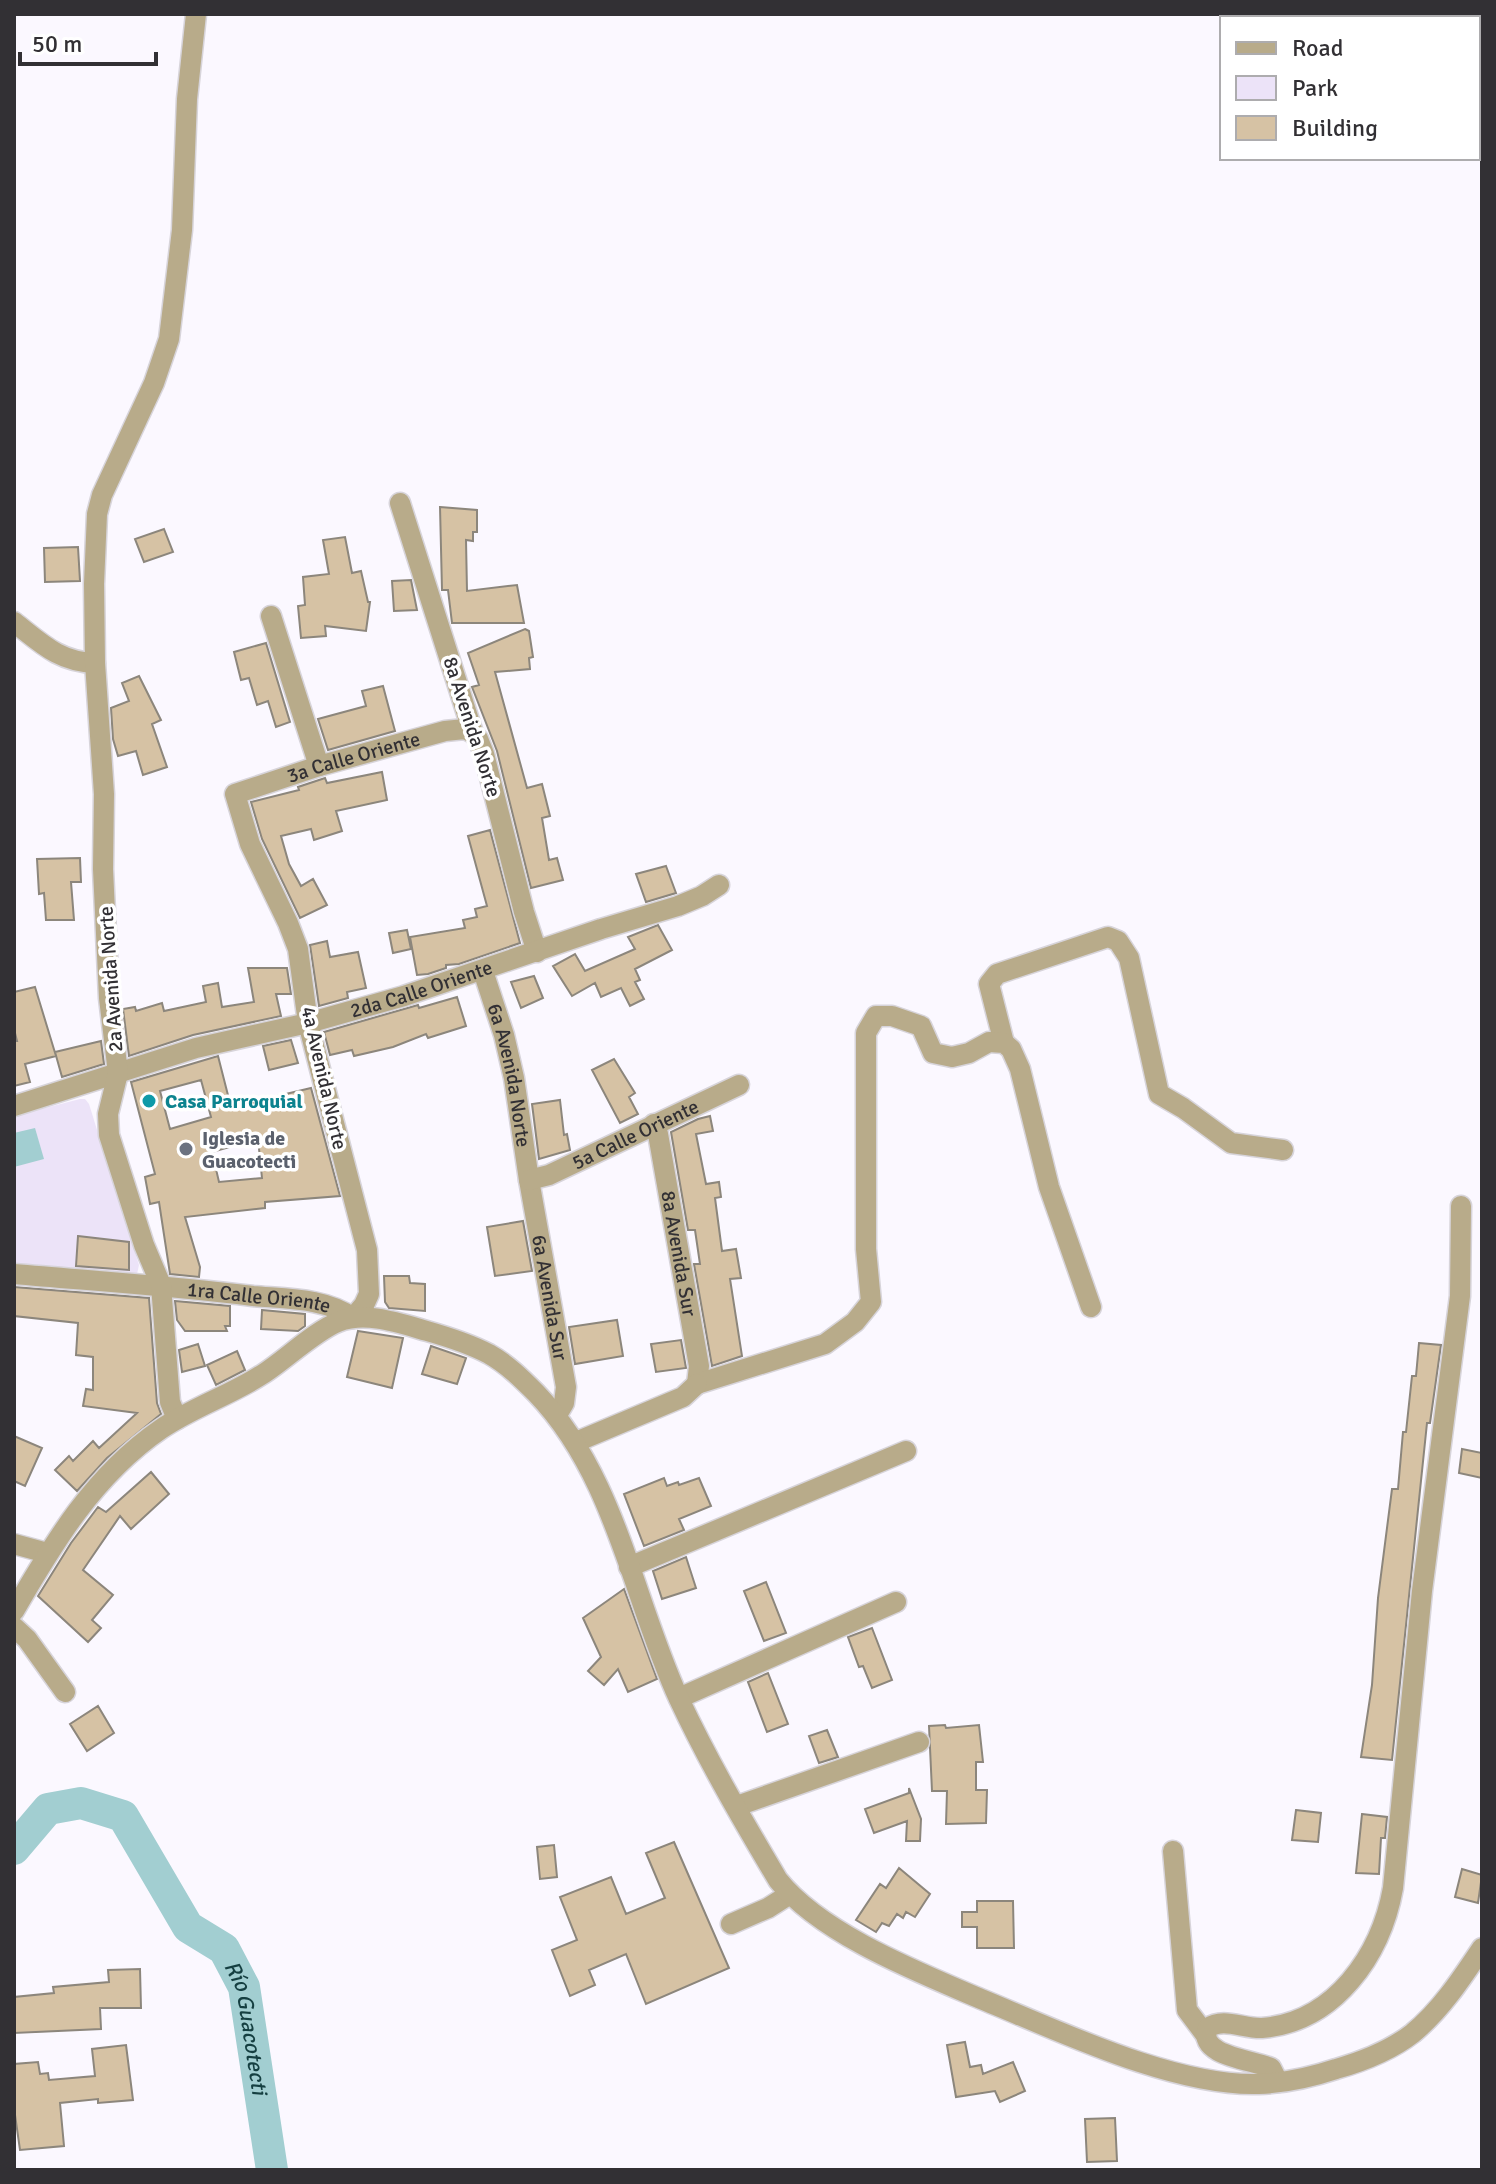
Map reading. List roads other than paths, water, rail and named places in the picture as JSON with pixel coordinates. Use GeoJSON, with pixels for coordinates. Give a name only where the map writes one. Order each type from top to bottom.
{"type":"FeatureCollection","features":[{"type":"Feature","properties":{"kind":"street","name":"2a Avenida Norte"},"geometry":{"type":"LineString","coordinates":[[177,1419],[170,1402],[161,1285],[144,1245],[109,1135],[108,1114],[118,1073],[109,998],[94,584],[97,514],[113,471],[165,358],[169,339],[182,230],[187,99],[196,14]]}},
{"type":"Feature","properties":{"kind":"street","name":"8a Avenida Norte"},"geometry":{"type":"LineString","coordinates":[[400,503],[473,733],[484,754],[537,952]]}},
{"type":"Feature","properties":{"kind":"street"},"geometry":{"type":"LineString","coordinates":[[271,616],[319,766]]}},
{"type":"Feature","properties":{"kind":"street"},"geometry":{"type":"LineString","coordinates":[[14,622],[59,655],[71,661],[95,663]]}},
{"type":"Feature","properties":{"kind":"street","name":"3a Calle Oriente"},"geometry":{"type":"LineString","coordinates":[[235,794],[319,766],[445,731],[465,729],[473,733]]}},
{"type":"Feature","properties":{"kind":"street","name":"4a Avenida Norte"},"geometry":{"type":"LineString","coordinates":[[235,794],[250,844],[298,949],[308,1023],[367,1250],[369,1294],[353,1318]]}},
{"type":"Feature","properties":{"kind":"street","name":"2da Calle Oriente"},"geometry":{"type":"LineString","coordinates":[[14,1106],[196,1048],[308,1023],[483,971],[678,906],[719,885]]}},
{"type":"Feature","properties":{"kind":"street"},"geometry":{"type":"LineString","coordinates":[[1091,1307],[1049,1187],[1020,1069],[1011,1049],[1004,1043],[989,984],[997,974],[1108,937],[1118,941],[1129,958],[1159,1094],[1231,1143],[1283,1150]]}},
{"type":"Feature","properties":{"kind":"street","name":"6a Avenida Norte"},"geometry":{"type":"LineString","coordinates":[[483,971],[514,1078],[529,1180]]}},
{"type":"Feature","properties":{"kind":"street"},"geometry":{"type":"LineString","coordinates":[[576,1442],[683,1397],[697,1384],[825,1344],[855,1322],[871,1302],[866,1249],[866,1033],[876,1016],[892,1016],[921,1026],[933,1053],[952,1057],[969,1053],[989,1042],[1004,1043]]}},
{"type":"Feature","properties":{"kind":"street","name":"5a Calle Oriente"},"geometry":{"type":"LineString","coordinates":[[529,1180],[549,1175],[739,1085]]}},
{"type":"Feature","properties":{"kind":"street","name":"8a Avenida Sur"},"geometry":{"type":"LineString","coordinates":[[654,1124],[699,1366],[697,1384]]}},
{"type":"Feature","properties":{"kind":"street","name":"6a Avenida Sur"},"geometry":{"type":"LineString","coordinates":[[529,1180],[566,1387],[564,1403],[557,1415]]}},
{"type":"Feature","properties":{"kind":"street"},"geometry":{"type":"LineString","coordinates":[[1205,2034],[1214,2024],[1221,2022],[1259,2028],[1303,2017],[1343,1988],[1362,1969],[1385,1924],[1393,1888],[1422,1591],[1459,1304],[1461,1206]]}},
{"type":"Feature","properties":{"kind":"street","name":"1ra Calle Oriente"},"geometry":{"type":"LineString","coordinates":[[14,1274],[161,1285],[295,1300],[342,1310],[353,1318],[370,1318],[422,1330],[490,1355],[508,1366],[557,1415],[576,1442],[606,1503],[679,1698],[765,1859],[790,1894],[885,1955],[954,1987],[1094,2044],[1191,2076],[1224,2083],[1278,2082],[1329,2072],[1362,2061],[1402,2041],[1429,2017],[1482,1948]]}},
{"type":"Feature","properties":{"kind":"street"},"geometry":{"type":"LineString","coordinates":[[14,1611],[47,1553],[91,1491],[140,1445],[177,1419],[262,1375],[337,1322],[353,1318]]}},
{"type":"Feature","properties":{"kind":"street"},"geometry":{"type":"LineString","coordinates":[[629,1567],[906,1451]]}},
{"type":"Feature","properties":{"kind":"street"},"geometry":{"type":"LineString","coordinates":[[14,1544],[47,1553]]}},
{"type":"Feature","properties":{"kind":"street"},"geometry":{"type":"LineString","coordinates":[[679,1698],[896,1602]]}},
{"type":"Feature","properties":{"kind":"street"},"geometry":{"type":"LineString","coordinates":[[14,1627],[27,1639],[65,1692]]}},
{"type":"Feature","properties":{"kind":"street"},"geometry":{"type":"LineString","coordinates":[[737,1806],[919,1742]]}},
{"type":"Feature","properties":{"kind":"street"},"geometry":{"type":"LineString","coordinates":[[1173,1851],[1187,2010],[1213,2048],[1225,2055],[1271,2068],[1278,2082]]}},
{"type":"Feature","properties":{"kind":"street"},"geometry":{"type":"LineString","coordinates":[[731,1924],[768,1908],[790,1894]]}},
{"type":"Feature","properties":{"kind":"water"},"geometry":{"type":"Polygon","coordinates":[[[35,1128],[44,1159],[14,1167],[14,1133],[35,1128]]]}},
{"type":"Feature","properties":{"kind":"waterway","name":"Río Guacotecti"},"geometry":{"type":"LineString","coordinates":[[14,1849],[48,1809],[81,1803],[123,1816],[188,1927],[224,1949],[244,1987],[272,2170]]}},
{"type":"Feature","properties":{"kind":"place","name":"Casa Parroquial"},"geometry":{"type":"Point","coordinates":[149,1101]}},
{"type":"Feature","properties":{"kind":"place","name":"Iglesia de Guacotecti"},"geometry":{"type":"Point","coordinates":[186,1149]}}]}
